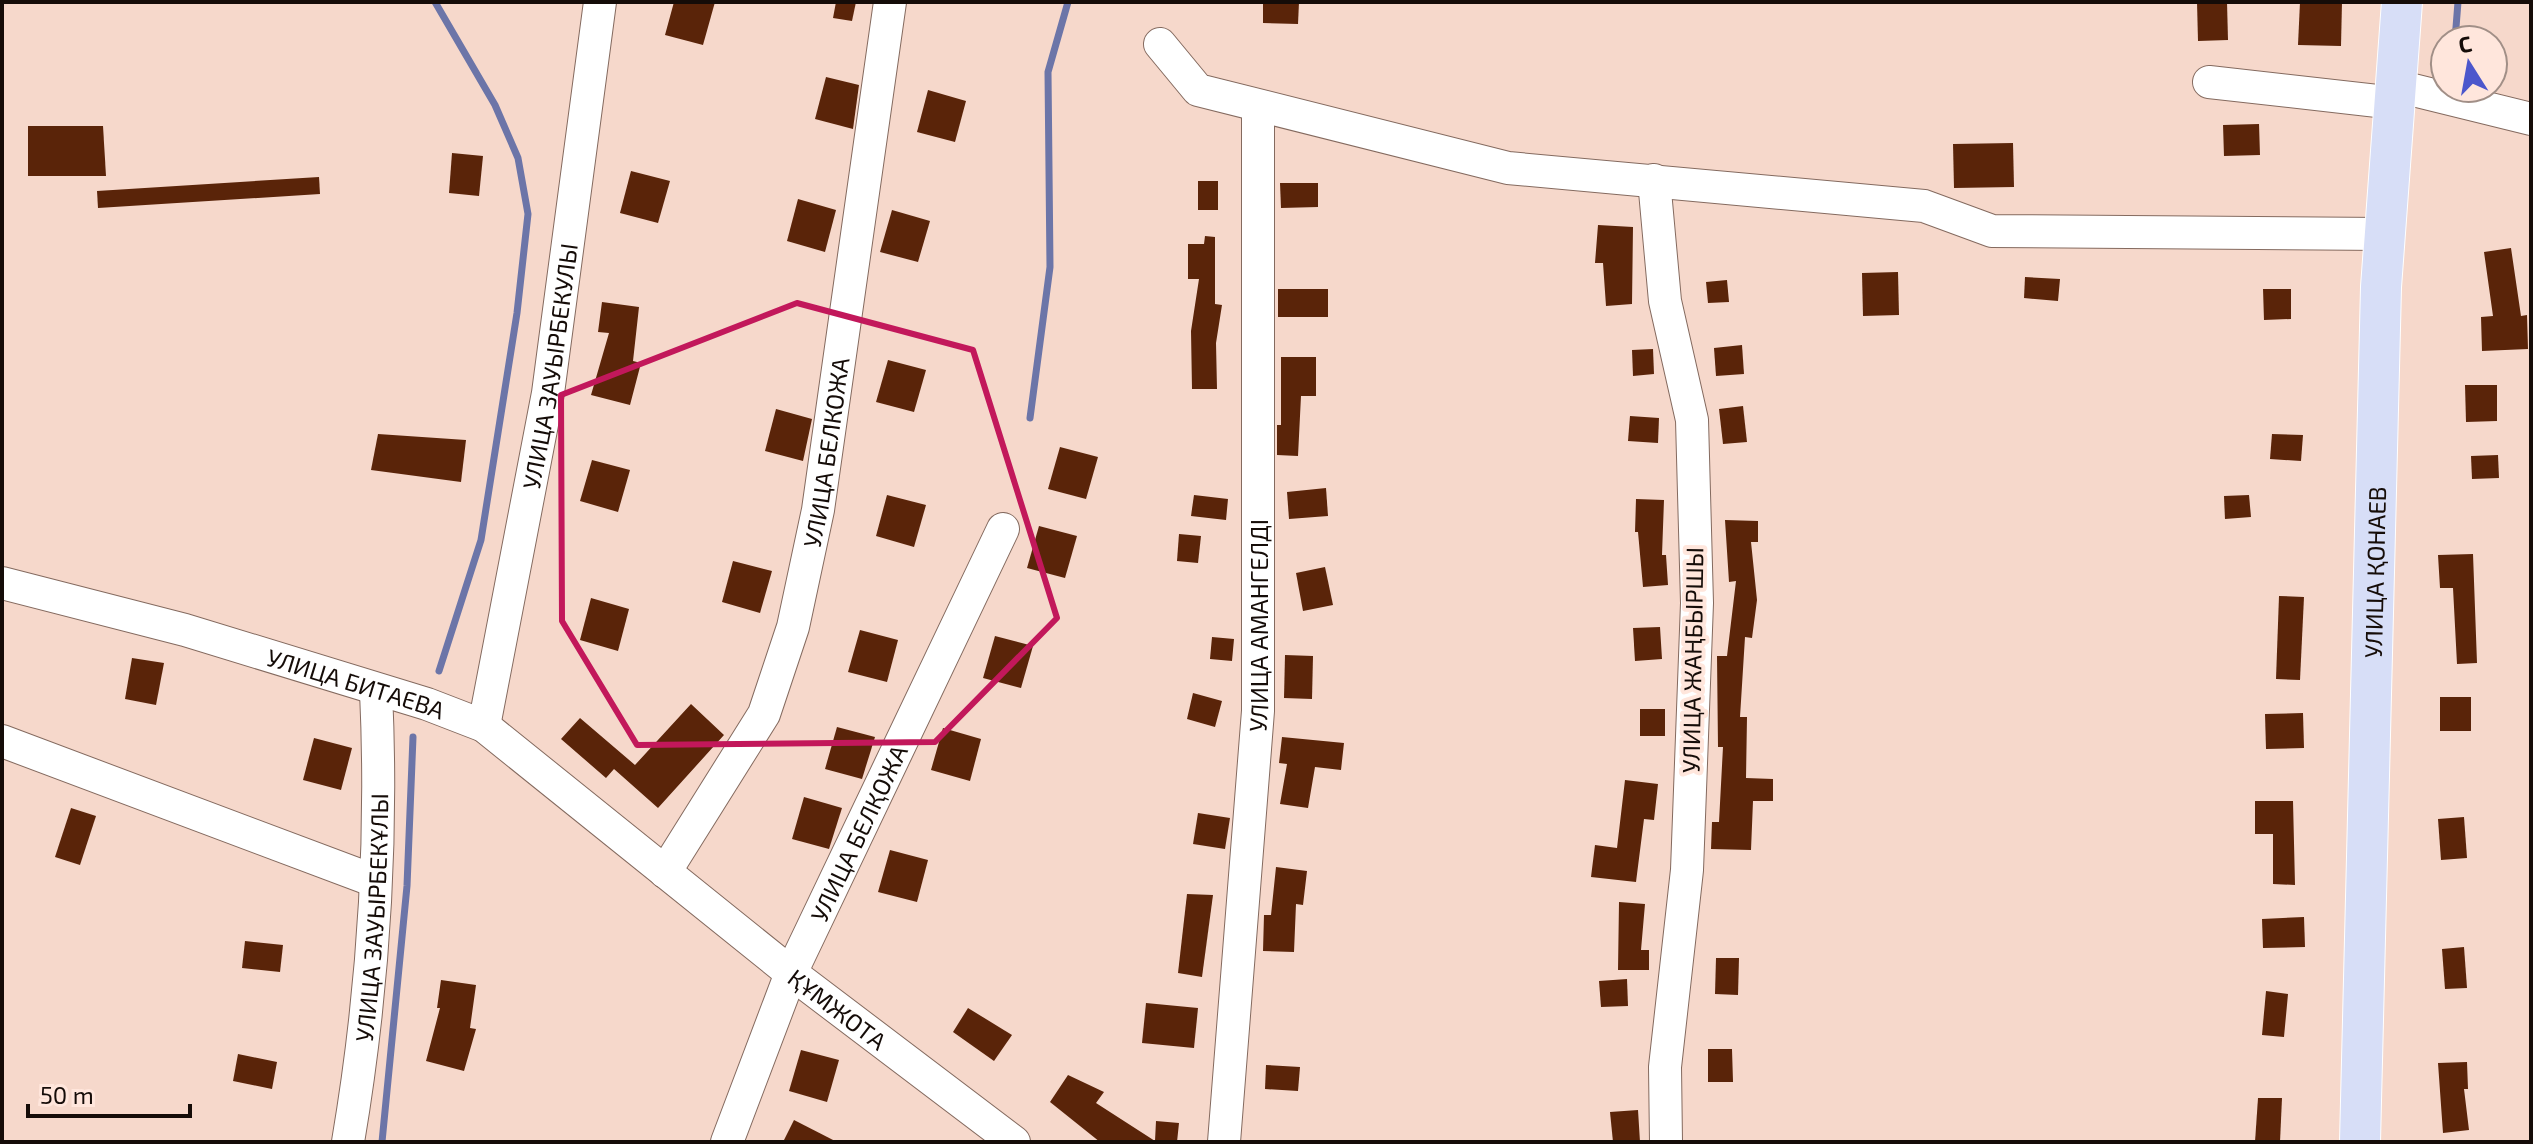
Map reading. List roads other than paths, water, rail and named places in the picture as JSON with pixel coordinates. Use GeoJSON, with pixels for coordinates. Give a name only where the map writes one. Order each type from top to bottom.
{"type":"FeatureCollection","features":[{"type":"Feature","properties":{"kind":"main road","name":"УЛИЦА ҚОНАЕВ"},"geometry":{"type":"LineString","coordinates":[[2360,1142],[2360,1044],[2384,234],[2402,2]]}},
{"type":"Feature","properties":{"kind":"street","name":"УЛИЦА ЗАУЫРБЕКУЛЫ"},"geometry":{"type":"LineString","coordinates":[[484,726],[548,393],[600,2]]}},
{"type":"Feature","properties":{"kind":"street","name":"УЛИЦА БЕЛКОЖА"},"geometry":{"type":"LineString","coordinates":[[665,872],[764,714],[793,627],[818,510],[890,2]]}},
{"type":"Feature","properties":{"kind":"street"},"geometry":{"type":"LineString","coordinates":[[1160,44],[1198,90],[1508,168],[1924,206],[1992,231],[2384,234]]}},
{"type":"Feature","properties":{"kind":"street"},"geometry":{"type":"LineString","coordinates":[[2209,82],[2396,94],[2531,119]]}},
{"type":"Feature","properties":{"kind":"street","name":"УЛИЦА АМАНГЕЛДІ"},"geometry":{"type":"LineString","coordinates":[[1224,1142],[1258,711],[1258,107]]}},
{"type":"Feature","properties":{"kind":"street","name":"УЛИЦА ЖАҢБЫРШЫ"},"geometry":{"type":"LineString","coordinates":[[1654,180],[1665,301],[1692,420],[1697,603],[1687,870],[1665,1067],[1666,1142]]}},
{"type":"Feature","properties":{"kind":"street","name":"УЛИЦА БЕЛҚОЖА"},"geometry":{"type":"LineString","coordinates":[[727,1142],[791,973],[1003,529]]}},
{"type":"Feature","properties":{"kind":"street","name":"УЛИЦА БИТАЕВА"},"geometry":{"type":"LineString","coordinates":[[2,583],[185,630],[376,691],[427,704],[484,726],[665,872]]}},
{"type":"Feature","properties":{"kind":"street","name":"УЛИЦА ЗАУЫРБЕКҰЛЫ"},"geometry":{"type":"LineString","coordinates":[[348,1142],[360,1070],[375,881],[376,691]]}},
{"type":"Feature","properties":{"kind":"street"},"geometry":{"type":"LineString","coordinates":[[2,741],[375,881]]}},
{"type":"Feature","properties":{"kind":"street","name":"ҚҰМЖОТА"},"geometry":{"type":"LineString","coordinates":[[665,872],[791,973],[1014,1142]]}},
{"type":"Feature","properties":{"kind":"waterway"},"geometry":{"type":"LineString","coordinates":[[435,2],[495,105],[518,158],[528,214],[517,313],[481,540],[439,671]]}},
{"type":"Feature","properties":{"kind":"waterway"},"geometry":{"type":"LineString","coordinates":[[1030,418],[1050,267],[1048,72],[1068,2]]}},
{"type":"Feature","properties":{"kind":"waterway"},"geometry":{"type":"LineString","coordinates":[[2456,24],[2458,2]]}},
{"type":"Feature","properties":{"kind":"waterway"},"geometry":{"type":"LineString","coordinates":[[382,1142],[407,886],[413,737]]}}]}
